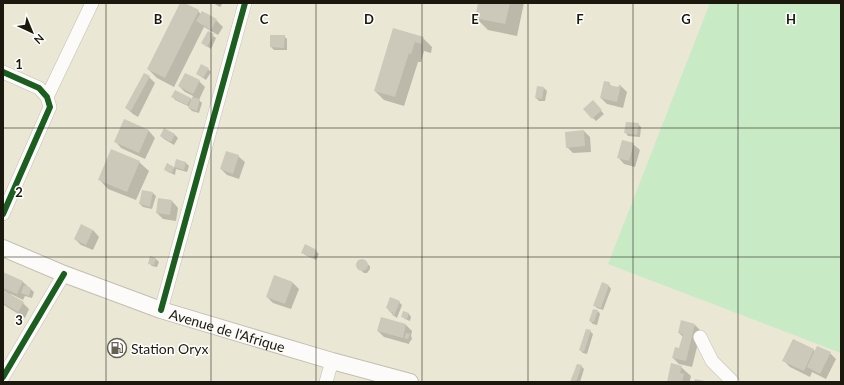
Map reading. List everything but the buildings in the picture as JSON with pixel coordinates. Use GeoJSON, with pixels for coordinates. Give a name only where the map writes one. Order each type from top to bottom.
{"type":"FeatureCollection","features":[{"type":"Feature","properties":{"kind":"main road","name":"Avenue de l'Afrique"},"geometry":{"type":"LineString","coordinates":[[3,248],[64,274],[161,310],[332,361],[410,382]]}},
{"type":"Feature","properties":{"kind":"street"},"geometry":{"type":"LineString","coordinates":[[47,97],[92,3]]}},
{"type":"Feature","properties":{"kind":"street"},"geometry":{"type":"LineString","coordinates":[[161,310],[245,3]]}},
{"type":"Feature","properties":{"kind":"street"},"geometry":{"type":"LineString","coordinates":[[3,72],[39,88],[47,97],[50,108],[3,214]]}},
{"type":"Feature","properties":{"kind":"street"},"geometry":{"type":"LineString","coordinates":[[3,377],[64,274]]}},
{"type":"Feature","properties":{"kind":"street"},"geometry":{"type":"LineString","coordinates":[[700,337],[712,361],[733,382]]}},
{"type":"Feature","properties":{"kind":"street"},"geometry":{"type":"LineString","coordinates":[[326,382],[332,361]]}},
{"type":"Feature","properties":{"kind":"green space"},"geometry":{"type":"Polygon","coordinates":[[[710,3],[841,3],[841,353],[608,264],[710,3]]]}},
{"type":"Feature","properties":{"kind":"cycle path"},"geometry":{"type":"LineString","coordinates":[[161,310],[245,3]]}},
{"type":"Feature","properties":{"kind":"cycle path"},"geometry":{"type":"LineString","coordinates":[[3,72],[39,88],[47,97],[50,107],[3,214]]}},
{"type":"Feature","properties":{"kind":"cycle path"},"geometry":{"type":"LineString","coordinates":[[3,377],[64,274]]}},
{"type":"Feature","properties":{"kind":"place","name":"Station Oryx"},"geometry":{"type":"Point","coordinates":[117,348]}}]}
